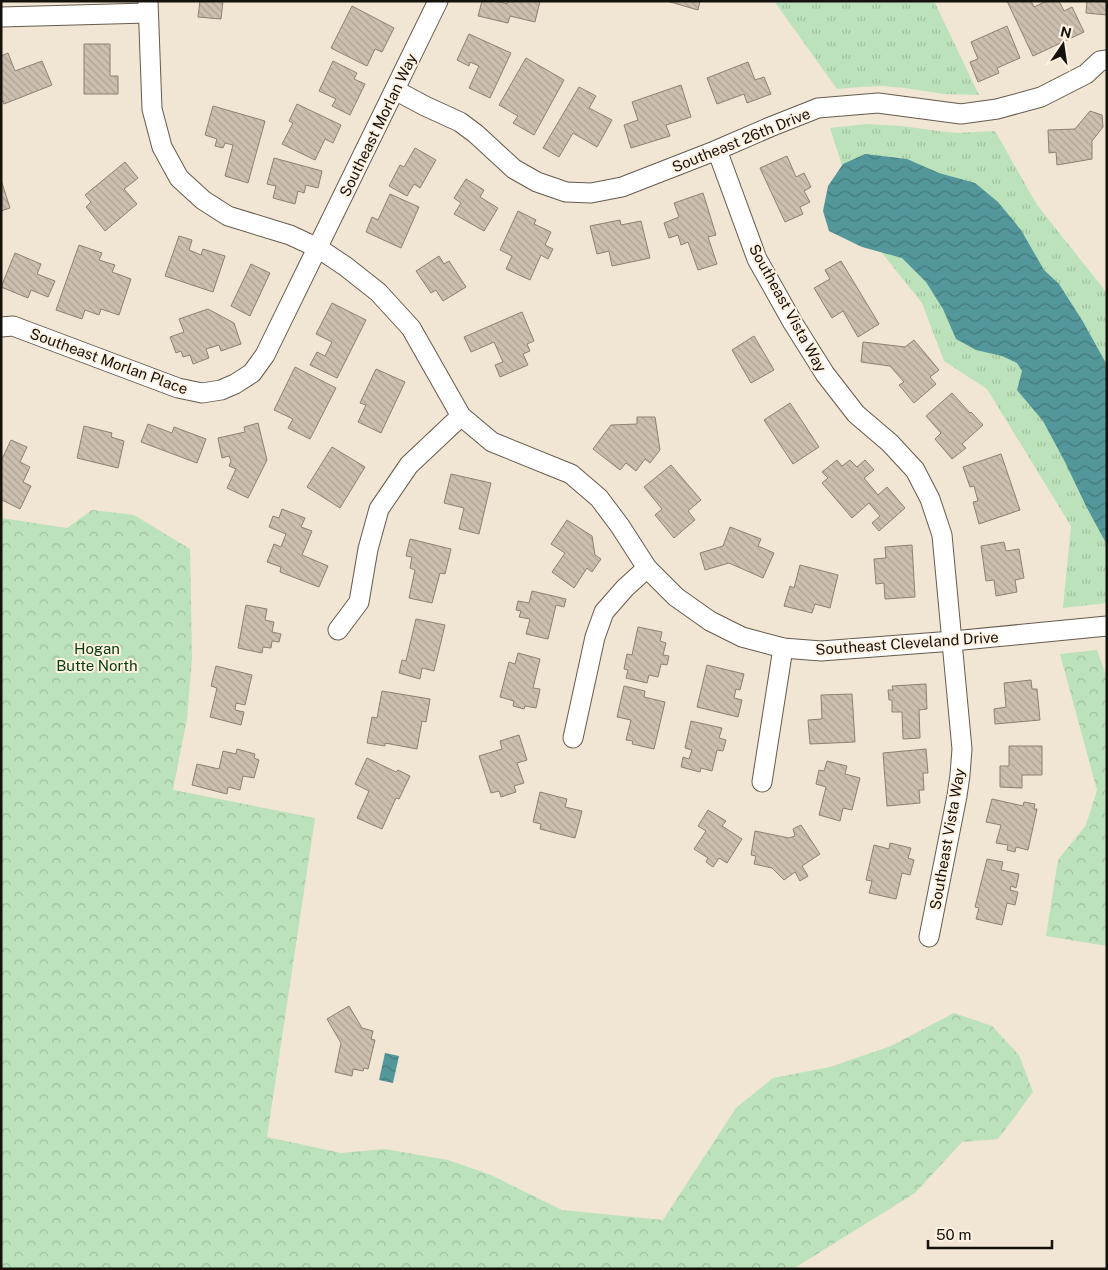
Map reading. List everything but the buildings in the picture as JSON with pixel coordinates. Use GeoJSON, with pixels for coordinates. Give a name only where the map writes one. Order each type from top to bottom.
{"type":"FeatureCollection","features":[{"type":"Feature","properties":{"kind":"street","name":"Southeast Morlan Way"},"geometry":{"type":"LineString","coordinates":[[318,248],[438,1]]}},
{"type":"Feature","properties":{"kind":"street"},"geometry":{"type":"LineString","coordinates":[[1,18],[148,7]]}},
{"type":"Feature","properties":{"kind":"street","name":"Southeast Cleveland Drive"},"geometry":{"type":"LineString","coordinates":[[148,7],[152,109],[162,147],[179,178],[204,200],[228,216],[290,236],[318,248],[378,292],[411,328],[461,416],[492,442],[571,474],[599,498],[647,568],[676,598],[710,621],[742,637],[784,648],[821,651],[1107,626]]}},
{"type":"Feature","properties":{"kind":"street","name":"Southeast 26th Drive"},"geometry":{"type":"LineString","coordinates":[[395,90],[460,122],[514,169],[538,182],[566,192],[591,193],[622,187],[818,108],[878,103],[960,114],[997,108],[1041,98],[1086,74],[1100,61],[1107,60]]}},
{"type":"Feature","properties":{"kind":"street","name":"Southeast Vista Way"},"geometry":{"type":"LineString","coordinates":[[716,150],[757,259],[797,330],[825,374],[856,414],[890,442],[915,470],[930,500],[942,534],[962,749],[957,796],[930,937]]}},
{"type":"Feature","properties":{"kind":"street","name":"Southeast Morlan Place"},"geometry":{"type":"LineString","coordinates":[[1,327],[13,326],[178,388],[202,393],[222,390],[236,384],[252,373],[265,355],[318,248]]}},
{"type":"Feature","properties":{"kind":"street"},"geometry":{"type":"LineString","coordinates":[[338,630],[360,602],[368,549],[379,509],[409,465],[461,416]]}},
{"type":"Feature","properties":{"kind":"street"},"geometry":{"type":"LineString","coordinates":[[573,738],[595,637],[604,612],[625,588],[647,568]]}},
{"type":"Feature","properties":{"kind":"street"},"geometry":{"type":"LineString","coordinates":[[762,782],[784,648]]}},
{"type":"Feature","properties":{"kind":"green space"},"geometry":{"type":"Polygon","coordinates":[[[774,1],[934,1],[979,95],[944,94],[882,86],[837,89],[774,1]]]}},
{"type":"Feature","properties":{"kind":"green space"},"geometry":{"type":"Polygon","coordinates":[[[866,124],[902,126],[957,133],[995,131],[1037,205],[1107,293],[1107,603],[1063,608],[1071,526],[987,389],[944,361],[922,303],[862,228],[830,128],[866,124]]]}},
{"type":"Feature","properties":{"kind":"green space","name":"Hogan Butte North"},"geometry":{"type":"Polygon","coordinates":[[[92,510],[134,515],[190,549],[192,658],[187,718],[173,790],[315,818],[267,1137],[341,1153],[385,1149],[448,1160],[491,1175],[562,1210],[663,1220],[736,1108],[773,1078],[830,1067],[891,1046],[954,1013],[992,1026],[1019,1055],[1033,1092],[998,1139],[962,1142],[915,1193],[793,1269],[1,1269],[1,518],[67,528],[92,510]]]}},
{"type":"Feature","properties":{"kind":"green space"},"geometry":{"type":"Polygon","coordinates":[[[1097,650],[1107,678],[1107,946],[1046,936],[1058,860],[1086,825],[1097,790],[1060,654],[1097,650]]]}},
{"type":"Feature","properties":{"kind":"water"},"geometry":{"type":"Polygon","coordinates":[[[865,154],[907,159],[939,173],[975,183],[998,202],[1021,230],[1044,270],[1059,284],[1082,320],[1107,365],[1107,545],[1043,421],[1017,390],[1022,371],[1017,363],[1002,356],[976,350],[956,339],[943,309],[926,282],[902,258],[862,247],[829,231],[823,211],[828,186],[843,164],[865,154]]]}},
{"type":"Feature","properties":{"kind":"water"},"geometry":{"type":"Polygon","coordinates":[[[385,1053],[399,1056],[393,1083],[379,1080],[385,1053]]]}}]}
